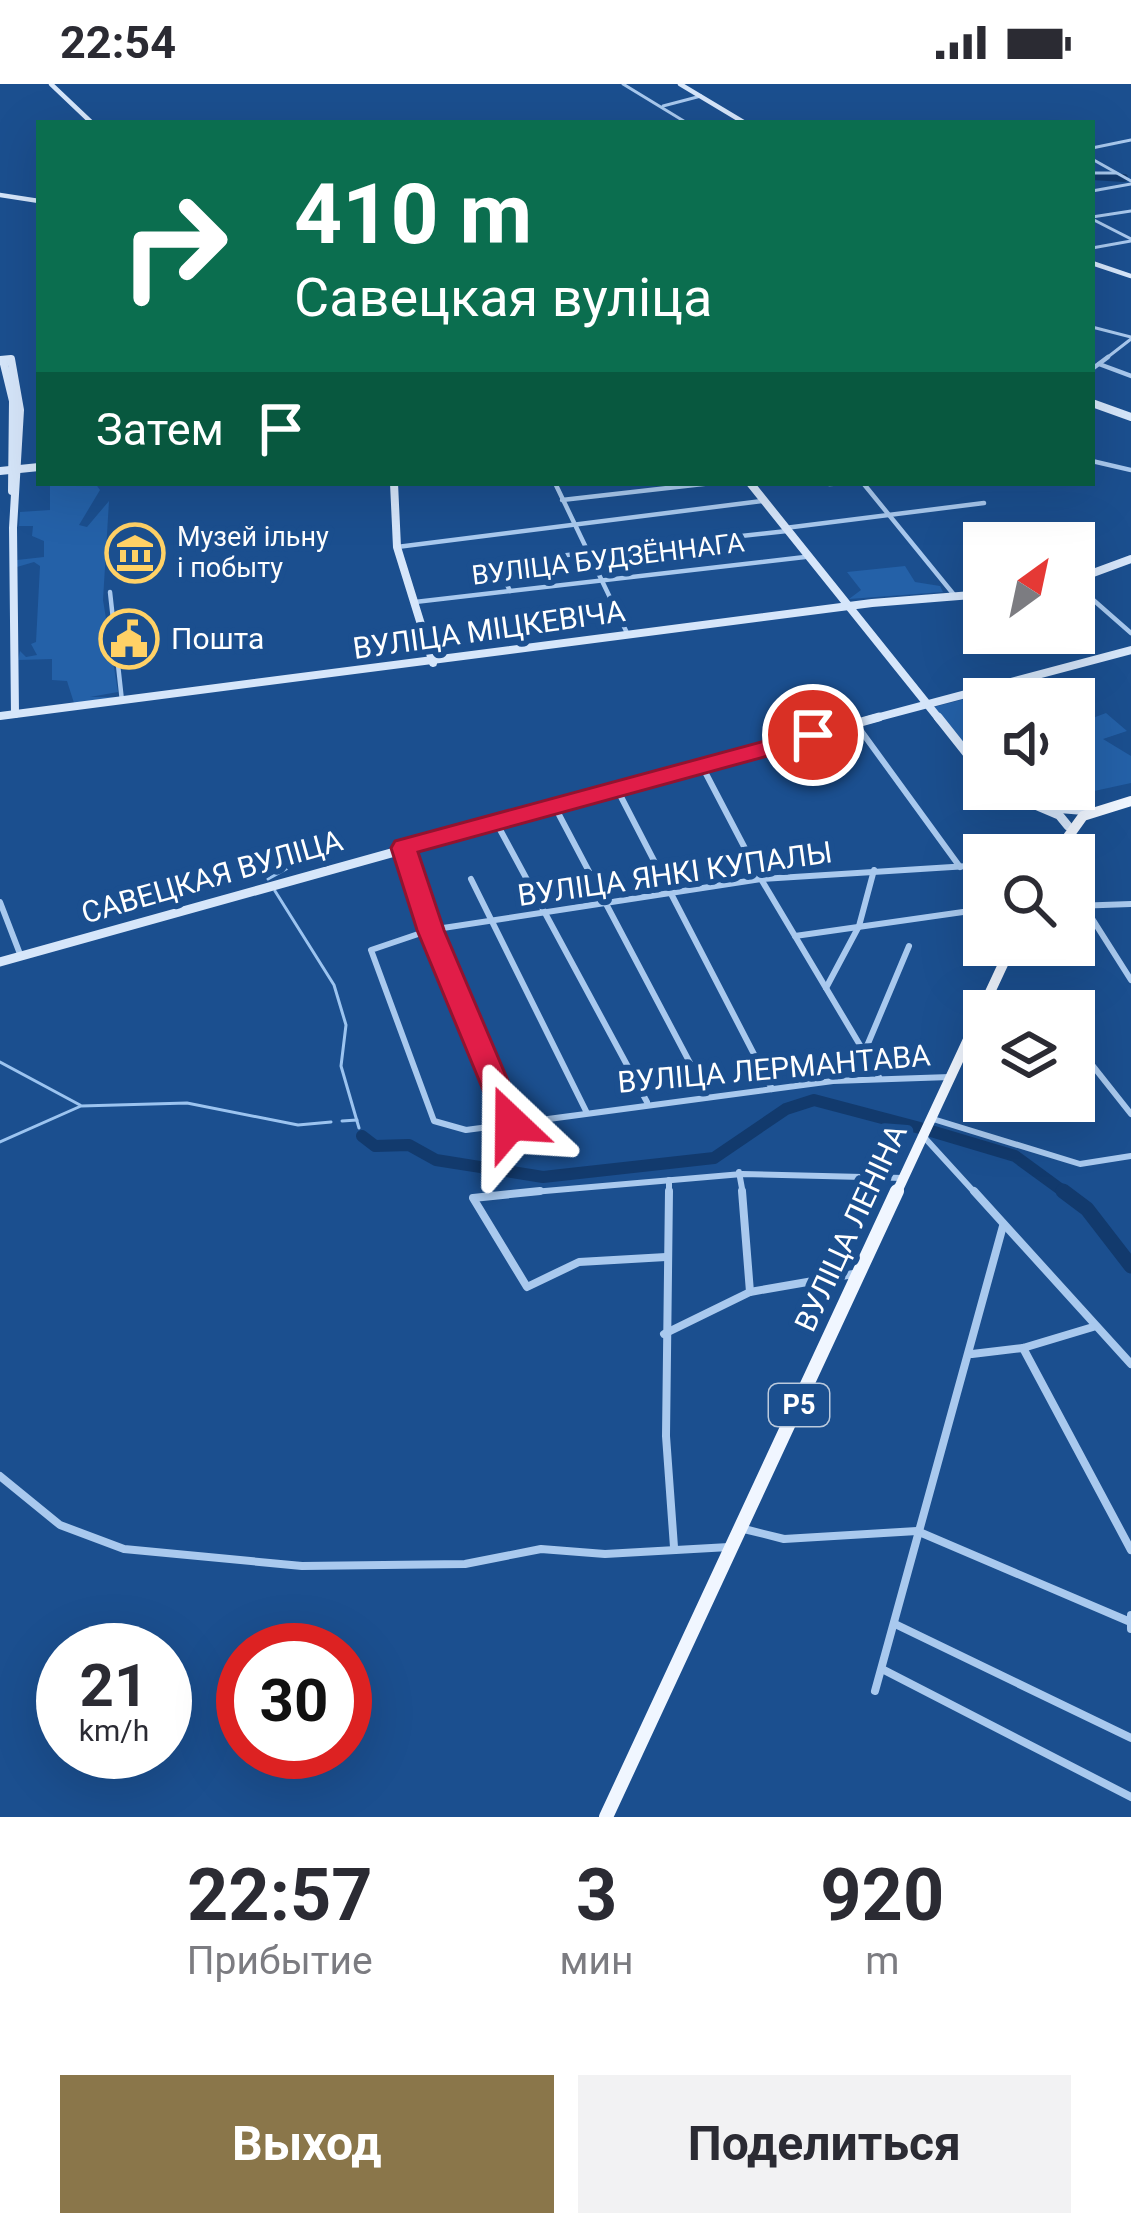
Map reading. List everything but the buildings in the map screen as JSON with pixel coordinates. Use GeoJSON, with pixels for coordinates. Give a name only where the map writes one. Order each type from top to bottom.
{"type":"FeatureCollection","features":[{"type":"Feature","properties":{"kind":"main road"},"geometry":{"type":"LineString","coordinates":[[1064,834],[1068,826],[1092,811],[1131,801]]}},
{"type":"Feature","properties":{"kind":"main road","name":"ВУЛІЦА ЛЕНІНА"},"geometry":{"type":"LineString","coordinates":[[606,1817],[963,1049]]}},
{"type":"Feature","properties":{"kind":"street"},"geometry":{"type":"LineString","coordinates":[[51,84],[89,120]]}},
{"type":"Feature","properties":{"kind":"street"},"geometry":{"type":"LineString","coordinates":[[623,84],[682,120]]}},
{"type":"Feature","properties":{"kind":"street"},"geometry":{"type":"LineString","coordinates":[[680,84],[740,120]]}},
{"type":"Feature","properties":{"kind":"street"},"geometry":{"type":"LineString","coordinates":[[661,107],[700,96]]}},
{"type":"Feature","properties":{"kind":"street"},"geometry":{"type":"LineString","coordinates":[[1095,147],[1131,140]]}},
{"type":"Feature","properties":{"kind":"street"},"geometry":{"type":"LineString","coordinates":[[1095,160],[1131,183]]}},
{"type":"Feature","properties":{"kind":"street"},"geometry":{"type":"LineString","coordinates":[[1095,173],[1120,173]]}},
{"type":"Feature","properties":{"kind":"street"},"geometry":{"type":"LineString","coordinates":[[1095,190],[1131,183]]}},
{"type":"Feature","properties":{"kind":"street"},"geometry":{"type":"LineString","coordinates":[[0,195],[36,201]]}},
{"type":"Feature","properties":{"kind":"street"},"geometry":{"type":"LineString","coordinates":[[1095,217],[1131,211]]}},
{"type":"Feature","properties":{"kind":"street"},"geometry":{"type":"LineString","coordinates":[[1095,220],[1131,240]]}},
{"type":"Feature","properties":{"kind":"street"},"geometry":{"type":"LineString","coordinates":[[1095,247],[1131,240]]}},
{"type":"Feature","properties":{"kind":"street"},"geometry":{"type":"LineString","coordinates":[[1095,264],[1131,276]]}},
{"type":"Feature","properties":{"kind":"street"},"geometry":{"type":"LineString","coordinates":[[1095,328],[1131,338]]}},
{"type":"Feature","properties":{"kind":"street"},"geometry":{"type":"LineString","coordinates":[[1095,367],[1131,338]]}},
{"type":"Feature","properties":{"kind":"street"},"geometry":{"type":"LineString","coordinates":[[5,359],[13,401],[9,470],[14,502],[15,714]]}},
{"type":"Feature","properties":{"kind":"street"},"geometry":{"type":"LineString","coordinates":[[1099,364],[1131,376]]}},
{"type":"Feature","properties":{"kind":"street"},"geometry":{"type":"LineString","coordinates":[[1095,405],[1131,417]]}},
{"type":"Feature","properties":{"kind":"street"},"geometry":{"type":"LineString","coordinates":[[1095,462],[1131,470]]}},
{"type":"Feature","properties":{"kind":"street"},"geometry":{"type":"LineString","coordinates":[[394,486],[397,547],[433,663]]}},
{"type":"Feature","properties":{"kind":"street"},"geometry":{"type":"LineString","coordinates":[[556,486],[628,635]]}},
{"type":"Feature","properties":{"kind":"street"},"geometry":{"type":"LineString","coordinates":[[562,500],[686,486]]}},
{"type":"Feature","properties":{"kind":"street"},"geometry":{"type":"LineString","coordinates":[[752,486],[963,750]]}},
{"type":"Feature","properties":{"kind":"street"},"geometry":{"type":"LineString","coordinates":[[866,486],[955,596]]}},
{"type":"Feature","properties":{"kind":"street"},"geometry":{"type":"LineString","coordinates":[[397,547],[763,500]]}},
{"type":"Feature","properties":{"kind":"street"},"geometry":{"type":"LineString","coordinates":[[510,591],[499,564],[984,503]]}},
{"type":"Feature","properties":{"kind":"street","name":"ВУЛІЦА БУДЗЁННАГА"},"geometry":{"type":"LineString","coordinates":[[416,602],[805,557]]}},
{"type":"Feature","properties":{"kind":"street"},"geometry":{"type":"LineString","coordinates":[[1095,573],[1131,559]]}},
{"type":"Feature","properties":{"kind":"street"},"geometry":{"type":"LineString","coordinates":[[110,592],[122,700]]}},
{"type":"Feature","properties":{"kind":"street","name":"ВУЛІЦА МІЦКЕВІЧА"},"geometry":{"type":"LineString","coordinates":[[0,716],[844,606],[963,595]]}},
{"type":"Feature","properties":{"kind":"street"},"geometry":{"type":"LineString","coordinates":[[1095,600],[1131,633]]}},
{"type":"Feature","properties":{"kind":"street","name":"САВЕЦКАЯ ВУЛІЦА"},"geometry":{"type":"LineString","coordinates":[[0,962],[553,804],[1131,650]]}},
{"type":"Feature","properties":{"kind":"street"},"geometry":{"type":"LineString","coordinates":[[856,724],[960,867]]}},
{"type":"Feature","properties":{"kind":"street"},"geometry":{"type":"LineString","coordinates":[[701,765],[761,879],[879,1077]]}},
{"type":"Feature","properties":{"kind":"street"},"geometry":{"type":"LineString","coordinates":[[616,788],[772,1090]]}},
{"type":"Feature","properties":{"kind":"street"},"geometry":{"type":"LineString","coordinates":[[553,804],[708,1097]]}},
{"type":"Feature","properties":{"kind":"street"},"geometry":{"type":"LineString","coordinates":[[1047,810],[1068,826]]}},
{"type":"Feature","properties":{"kind":"street"},"geometry":{"type":"LineString","coordinates":[[1082,810],[1092,811]]}},
{"type":"Feature","properties":{"kind":"street"},"geometry":{"type":"LineString","coordinates":[[496,821],[647,1102]]}},
{"type":"Feature","properties":{"kind":"street"},"geometry":{"type":"LineString","coordinates":[[404,848],[430,930],[511,1123]]}},
{"type":"Feature","properties":{"kind":"street","name":"ВУЛІЦА ЯНКІ КУПАЛЫ"},"geometry":{"type":"LineString","coordinates":[[374,944],[430,930],[761,879],[963,867]]}},
{"type":"Feature","properties":{"kind":"street"},"geometry":{"type":"LineString","coordinates":[[825,990],[859,926],[874,870]]}},
{"type":"Feature","properties":{"kind":"street"},"geometry":{"type":"LineString","coordinates":[[471,879],[586,1112]]}},
{"type":"Feature","properties":{"kind":"street"},"geometry":{"type":"LineString","coordinates":[[0,902],[21,956]]}},
{"type":"Feature","properties":{"kind":"street"},"geometry":{"type":"LineString","coordinates":[[1095,908],[1131,904]]}},
{"type":"Feature","properties":{"kind":"street"},"geometry":{"type":"LineString","coordinates":[[795,936],[963,912]]}},
{"type":"Feature","properties":{"kind":"street"},"geometry":{"type":"LineString","coordinates":[[1095,923],[1131,980]]}},
{"type":"Feature","properties":{"kind":"street","name":"ВУЛІЦА ЛЕРМАНТАВА"},"geometry":{"type":"LineString","coordinates":[[374,944],[371,950],[434,1121],[466,1130],[647,1102],[879,1077],[950,1077]]}},
{"type":"Feature","properties":{"kind":"street"},"geometry":{"type":"LineString","coordinates":[[863,1055],[909,946]]}},
{"type":"Feature","properties":{"kind":"street"},"geometry":{"type":"LineString","coordinates":[[1095,1069],[1131,1114]]}},
{"type":"Feature","properties":{"kind":"street"},"geometry":{"type":"LineString","coordinates":[[931,1118],[1080,1164],[1131,1156]]}},
{"type":"Feature","properties":{"kind":"street"},"geometry":{"type":"LineString","coordinates":[[922,1136],[1131,1364]]}},
{"type":"Feature","properties":{"kind":"street"},"geometry":{"type":"LineString","coordinates":[[666,1257],[579,1262],[526,1287],[473,1198],[739,1172],[824,1170],[903,1178]]}},
{"type":"Feature","properties":{"kind":"street"},"geometry":{"type":"LineString","coordinates":[[739,1172],[748,1224],[750,1292]]}},
{"type":"Feature","properties":{"kind":"street"},"geometry":{"type":"LineString","coordinates":[[669,1180],[664,1334],[674,1547]]}},
{"type":"Feature","properties":{"kind":"street"},"geometry":{"type":"LineString","coordinates":[[875,1691],[916,1531],[972,1354],[1003,1226]]}},
{"type":"Feature","properties":{"kind":"street"},"geometry":{"type":"LineString","coordinates":[[664,1334],[750,1292],[861,1272]]}},
{"type":"Feature","properties":{"kind":"street"},"geometry":{"type":"LineString","coordinates":[[972,1354],[1023,1348],[1093,1327]]}},
{"type":"Feature","properties":{"kind":"street"},"geometry":{"type":"LineString","coordinates":[[1023,1348],[1131,1550]]}},
{"type":"Feature","properties":{"kind":"street"},"geometry":{"type":"LineString","coordinates":[[0,1476],[60,1525],[124,1549],[302,1566],[465,1564],[541,1550],[605,1554],[732,1547]]}},
{"type":"Feature","properties":{"kind":"street"},"geometry":{"type":"LineString","coordinates":[[742,1528],[784,1539],[916,1531],[1130,1622]]}},
{"type":"Feature","properties":{"kind":"street"},"geometry":{"type":"LineString","coordinates":[[895,1624],[1131,1738]]}},
{"type":"Feature","properties":{"kind":"street"},"geometry":{"type":"LineString","coordinates":[[882,1669],[1131,1797]]}},
{"type":"Feature","properties":{"kind":"shaded area"},"geometry":{"type":"Polygon","coordinates":[[[50,486],[97,486],[100,490],[79,525],[87,527],[109,501],[103,600],[118,692],[90,697],[118,697],[74,703],[67,681],[52,680],[52,659],[18,660],[20,651],[26,657],[37,655],[31,644],[36,642],[40,566],[34,562],[17,567],[17,560],[44,557],[44,541],[32,536],[33,526],[19,526],[20,512],[50,510],[50,486]]]}},
{"type":"Feature","properties":{"kind":"shaded area"},"geometry":{"type":"Polygon","coordinates":[[[905,566],[915,582],[940,586],[943,592],[849,599],[861,590],[847,572],[905,566]]]}},
{"type":"Feature","properties":{"kind":"shaded area"},"geometry":{"type":"Polygon","coordinates":[[[963,699],[963,744],[961,744],[934,707],[963,699]]]}},
{"type":"Feature","properties":{"kind":"shaded area"},"geometry":{"type":"Polygon","coordinates":[[[1106,713],[1127,731],[1103,739],[1131,756],[1131,783],[1095,791],[1095,717],[1106,713]]]}},
{"type":"Feature","properties":{"kind":"waterway"},"geometry":{"type":"LineString","coordinates":[[1095,176],[1124,178]]}},
{"type":"Feature","properties":{"kind":"waterway"},"geometry":{"type":"LineString","coordinates":[[298,866],[315,861]]}},
{"type":"Feature","properties":{"kind":"waterway"},"geometry":{"type":"LineString","coordinates":[[268,879],[288,868]]}},
{"type":"Feature","properties":{"kind":"waterway"},"geometry":{"type":"LineString","coordinates":[[275,891],[334,985],[346,1025],[341,1066],[357,1120]]}},
{"type":"Feature","properties":{"kind":"waterway"},"geometry":{"type":"LineString","coordinates":[[0,1062],[80,1105]]}},
{"type":"Feature","properties":{"kind":"waterway"},"geometry":{"type":"LineString","coordinates":[[362,1136],[375,1146],[409,1145],[436,1160],[543,1177],[714,1158],[786,1109],[814,1100],[920,1128]]}},
{"type":"Feature","properties":{"kind":"waterway"},"geometry":{"type":"LineString","coordinates":[[0,1142],[81,1106],[187,1103],[298,1125],[331,1122]]}},
{"type":"Feature","properties":{"kind":"waterway"},"geometry":{"type":"LineString","coordinates":[[342,1121],[357,1120]]}},
{"type":"Feature","properties":{"kind":"waterway"},"geometry":{"type":"LineString","coordinates":[[357,1120],[359,1128]]}},
{"type":"Feature","properties":{"kind":"waterway"},"geometry":{"type":"LineString","coordinates":[[931,1131],[1015,1156],[1067,1194]]}},
{"type":"Feature","properties":{"kind":"waterway"},"geometry":{"type":"LineString","coordinates":[[1063,1191],[1067,1194]]}},
{"type":"Feature","properties":{"kind":"waterway"},"geometry":{"type":"LineString","coordinates":[[1067,1194],[1087,1209],[1131,1266]]}},
{"type":"Feature","properties":{"kind":"place","name":"Музей ільну і побыту"},"geometry":{"type":"Point","coordinates":[135,553]}},
{"type":"Feature","properties":{"kind":"place","name":"Пошта"},"geometry":{"type":"Point","coordinates":[129,639]}},
{"type":"Feature","properties":{"kind":"route"},"geometry":{"type":"LineString","coordinates":[[511,1123],[430,930],[404,848],[813,735]]}}]}
